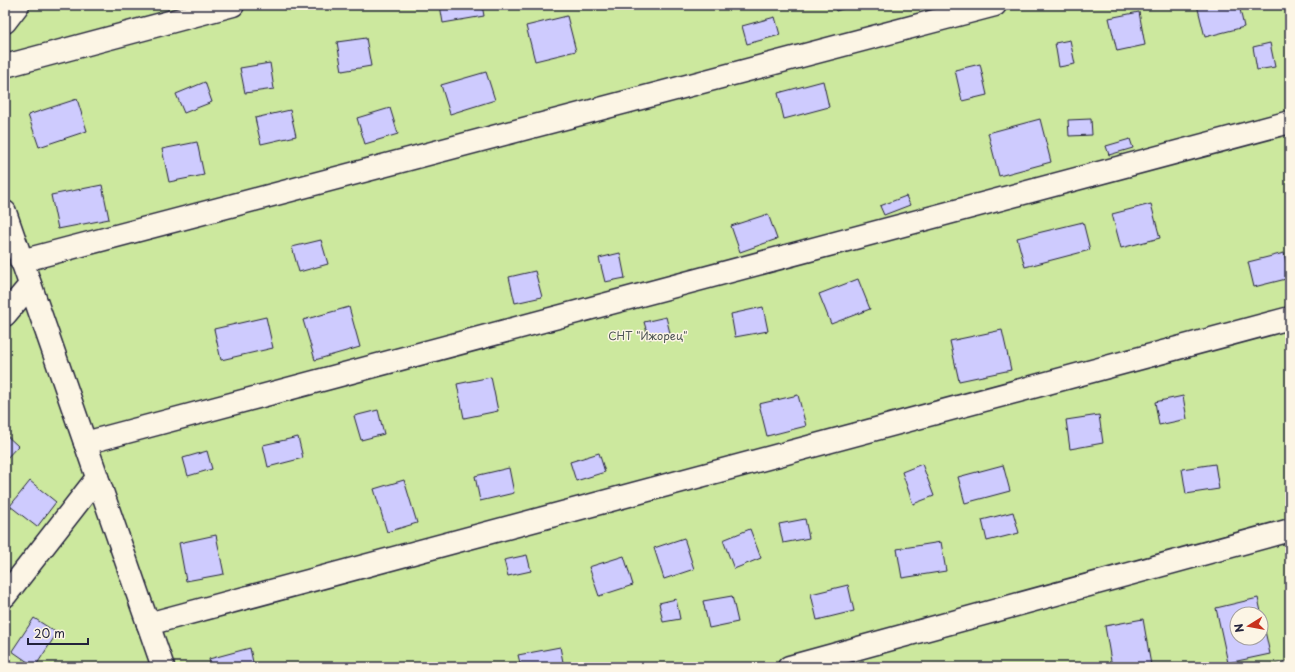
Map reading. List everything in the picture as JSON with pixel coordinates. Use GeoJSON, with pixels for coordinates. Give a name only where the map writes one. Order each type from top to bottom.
{"type":"FeatureCollection","features":[{"type":"Feature","properties":{"kind":"street"},"geometry":{"type":"LineString","coordinates":[[5,22],[18,5]]}},
{"type":"Feature","properties":{"kind":"street"},"geometry":{"type":"LineString","coordinates":[[5,66],[233,5]]}},
{"type":"Feature","properties":{"kind":"street"},"geometry":{"type":"LineString","coordinates":[[21,261],[996,5]]}},
{"type":"Feature","properties":{"kind":"street"},"geometry":{"type":"LineString","coordinates":[[85,443],[1290,122]]}},
{"type":"Feature","properties":{"kind":"street"},"geometry":{"type":"LineString","coordinates":[[5,212],[163,667]]}},
{"type":"Feature","properties":{"kind":"street"},"geometry":{"type":"LineString","coordinates":[[5,316],[30,285]]}},
{"type":"Feature","properties":{"kind":"street"},"geometry":{"type":"LineString","coordinates":[[148,624],[1290,318]]}},
{"type":"Feature","properties":{"kind":"street"},"geometry":{"type":"LineString","coordinates":[[5,596],[97,478]]}},
{"type":"Feature","properties":{"kind":"street"},"geometry":{"type":"LineString","coordinates":[[789,667],[1290,530]]}},
{"type":"Feature","properties":{"kind":"green space","name":"СНТ \"Ижорец\""},"geometry":{"type":"Polygon","coordinates":[[[5,5],[1290,5],[1290,660],[1262,667],[5,667],[5,5]]]}},
{"type":"Feature","properties":{"kind":"building"},"geometry":{"type":"Polygon","coordinates":[[[440,5],[482,5],[484,16],[443,23],[440,5]]]}},
{"type":"Feature","properties":{"kind":"building"},"geometry":{"type":"Polygon","coordinates":[[[834,5],[855,5],[836,11],[834,5]]]}},
{"type":"Feature","properties":{"kind":"building"},"geometry":{"type":"Polygon","coordinates":[[[1197,5],[1239,5],[1244,27],[1205,37],[1197,5]]]}},
{"type":"Feature","properties":{"kind":"building"},"geometry":{"type":"Polygon","coordinates":[[[1139,12],[1145,45],[1117,51],[1109,18],[1139,12]]]}},
{"type":"Feature","properties":{"kind":"building"},"geometry":{"type":"Polygon","coordinates":[[[567,16],[576,51],[535,61],[526,26],[567,16]]]}},
{"type":"Feature","properties":{"kind":"building"},"geometry":{"type":"Polygon","coordinates":[[[775,17],[780,35],[747,44],[742,26],[775,17]]]}},
{"type":"Feature","properties":{"kind":"building"},"geometry":{"type":"Polygon","coordinates":[[[366,38],[371,66],[342,71],[337,42],[366,38]]]}},
{"type":"Feature","properties":{"kind":"building"},"geometry":{"type":"Polygon","coordinates":[[[1070,40],[1075,64],[1059,67],[1055,43],[1070,40]]]}},
{"type":"Feature","properties":{"kind":"building"},"geometry":{"type":"Polygon","coordinates":[[[1270,43],[1275,67],[1257,70],[1253,47],[1270,43]]]}},
{"type":"Feature","properties":{"kind":"building"},"geometry":{"type":"Polygon","coordinates":[[[270,63],[274,89],[245,93],[240,68],[270,63]]]}},
{"type":"Feature","properties":{"kind":"building"},"geometry":{"type":"Polygon","coordinates":[[[980,64],[987,95],[962,101],[955,70],[980,64]]]}},
{"type":"Feature","properties":{"kind":"building"},"geometry":{"type":"Polygon","coordinates":[[[486,72],[495,100],[450,114],[441,85],[486,72]]]}},
{"type":"Feature","properties":{"kind":"building"},"geometry":{"type":"Polygon","coordinates":[[[823,81],[829,107],[784,119],[778,93],[823,81]]]}},
{"type":"Feature","properties":{"kind":"building"},"geometry":{"type":"Polygon","coordinates":[[[205,82],[212,102],[184,113],[176,94],[205,82]]]}},
{"type":"Feature","properties":{"kind":"building"},"geometry":{"type":"Polygon","coordinates":[[[77,99],[87,131],[39,147],[28,115],[77,99]]]}},
{"type":"Feature","properties":{"kind":"building"},"geometry":{"type":"Polygon","coordinates":[[[390,108],[398,134],[365,144],[357,118],[390,108]]]}},
{"type":"Feature","properties":{"kind":"building"},"geometry":{"type":"Polygon","coordinates":[[[290,110],[296,136],[261,144],[255,118],[290,110]]]}},
{"type":"Feature","properties":{"kind":"building"},"geometry":{"type":"Polygon","coordinates":[[[1040,119],[1051,162],[999,176],[988,133],[1040,119]]]}},
{"type":"Feature","properties":{"kind":"building"},"geometry":{"type":"Polygon","coordinates":[[[1091,119],[1092,135],[1069,136],[1068,120],[1091,119]]]}},
{"type":"Feature","properties":{"kind":"building"},"geometry":{"type":"Polygon","coordinates":[[[1130,139],[1133,148],[1109,155],[1106,146],[1130,139]]]}},
{"type":"Feature","properties":{"kind":"building"},"geometry":{"type":"Polygon","coordinates":[[[197,142],[204,175],[169,182],[162,149],[197,142]]]}},
{"type":"Feature","properties":{"kind":"building"},"geometry":{"type":"Polygon","coordinates":[[[102,185],[109,219],[58,229],[51,195],[102,185]]]}},
{"type":"Feature","properties":{"kind":"building"},"geometry":{"type":"Polygon","coordinates":[[[906,196],[910,205],[884,215],[880,206],[906,196]]]}},
{"type":"Feature","properties":{"kind":"building"},"geometry":{"type":"Polygon","coordinates":[[[1151,204],[1160,238],[1121,248],[1112,214],[1151,204]]]}},
{"type":"Feature","properties":{"kind":"building"},"geometry":{"type":"Polygon","coordinates":[[[768,214],[777,239],[740,252],[731,226],[768,214]]]}},
{"type":"Feature","properties":{"kind":"building"},"geometry":{"type":"Polygon","coordinates":[[[1083,222],[1090,250],[1025,267],[1017,238],[1083,222]]]}},
{"type":"Feature","properties":{"kind":"building"},"geometry":{"type":"Polygon","coordinates":[[[321,240],[328,264],[299,272],[292,247],[321,240]]]}},
{"type":"Feature","properties":{"kind":"building"},"geometry":{"type":"Polygon","coordinates":[[[620,253],[625,278],[605,282],[599,258],[620,253]]]}},
{"type":"Feature","properties":{"kind":"building"},"geometry":{"type":"Polygon","coordinates":[[[1284,253],[1290,278],[1254,287],[1248,262],[1284,253]]]}},
{"type":"Feature","properties":{"kind":"building"},"geometry":{"type":"Polygon","coordinates":[[[535,271],[542,297],[515,303],[509,277],[535,271]]]}},
{"type":"Feature","properties":{"kind":"building"},"geometry":{"type":"Polygon","coordinates":[[[858,279],[870,309],[831,324],[819,294],[858,279]]]}},
{"type":"Feature","properties":{"kind":"building"},"geometry":{"type":"Polygon","coordinates":[[[349,307],[360,347],[315,360],[303,320],[349,307]]]}},
{"type":"Feature","properties":{"kind":"building"},"geometry":{"type":"Polygon","coordinates":[[[763,307],[768,331],[735,337],[731,314],[763,307]]]}},
{"type":"Feature","properties":{"kind":"building"},"geometry":{"type":"Polygon","coordinates":[[[266,317],[273,348],[221,360],[214,329],[266,317]]]}},
{"type":"Feature","properties":{"kind":"building"},"geometry":{"type":"Polygon","coordinates":[[[666,317],[670,333],[649,339],[644,322],[666,317]]]}},
{"type":"Feature","properties":{"kind":"building"},"geometry":{"type":"Polygon","coordinates":[[[1002,330],[1011,370],[959,381],[950,341],[1002,330]]]}},
{"type":"Feature","properties":{"kind":"building"},"geometry":{"type":"Polygon","coordinates":[[[491,377],[498,411],[464,418],[457,384],[491,377]]]}},
{"type":"Feature","properties":{"kind":"building"},"geometry":{"type":"Polygon","coordinates":[[[798,395],[806,426],[767,436],[759,404],[798,395]]]}},
{"type":"Feature","properties":{"kind":"building"},"geometry":{"type":"Polygon","coordinates":[[[1183,396],[1187,419],[1159,425],[1155,402],[1183,396]]]}},
{"type":"Feature","properties":{"kind":"building"},"geometry":{"type":"Polygon","coordinates":[[[378,410],[384,434],[361,440],[354,416],[378,410]]]}},
{"type":"Feature","properties":{"kind":"building"},"geometry":{"type":"Polygon","coordinates":[[[1099,415],[1103,443],[1070,449],[1066,420],[1099,415]]]}},
{"type":"Feature","properties":{"kind":"building"},"geometry":{"type":"Polygon","coordinates":[[[5,434],[18,446],[5,460],[5,434]]]}},
{"type":"Feature","properties":{"kind":"building"},"geometry":{"type":"Polygon","coordinates":[[[298,437],[303,458],[268,467],[263,445],[298,437]]]}},
{"type":"Feature","properties":{"kind":"building"},"geometry":{"type":"Polygon","coordinates":[[[207,451],[212,469],[188,476],[183,458],[207,451]]]}},
{"type":"Feature","properties":{"kind":"building"},"geometry":{"type":"Polygon","coordinates":[[[599,453],[605,472],[576,481],[570,462],[599,453]]]}},
{"type":"Feature","properties":{"kind":"building"},"geometry":{"type":"Polygon","coordinates":[[[922,464],[934,496],[913,504],[902,472],[922,464]]]}},
{"type":"Feature","properties":{"kind":"building"},"geometry":{"type":"Polygon","coordinates":[[[1215,464],[1219,489],[1186,494],[1182,469],[1215,464]]]}},
{"type":"Feature","properties":{"kind":"building"},"geometry":{"type":"Polygon","coordinates":[[[1003,465],[1010,491],[965,503],[958,477],[1003,465]]]}},
{"type":"Feature","properties":{"kind":"building"},"geometry":{"type":"Polygon","coordinates":[[[509,468],[514,493],[480,501],[475,476],[509,468]]]}},
{"type":"Feature","properties":{"kind":"building"},"geometry":{"type":"Polygon","coordinates":[[[404,480],[417,523],[387,532],[374,489],[404,480]]]}},
{"type":"Feature","properties":{"kind":"building"},"geometry":{"type":"Polygon","coordinates":[[[30,481],[56,502],[37,527],[10,506],[30,481]]]}},
{"type":"Feature","properties":{"kind":"building"},"geometry":{"type":"Polygon","coordinates":[[[1013,512],[1019,533],[987,541],[982,520],[1013,512]]]}},
{"type":"Feature","properties":{"kind":"building"},"geometry":{"type":"Polygon","coordinates":[[[805,519],[809,538],[783,543],[779,524],[805,519]]]}},
{"type":"Feature","properties":{"kind":"building"},"geometry":{"type":"Polygon","coordinates":[[[750,529],[761,558],[734,569],[723,540],[750,529]]]}},
{"type":"Feature","properties":{"kind":"building"},"geometry":{"type":"Polygon","coordinates":[[[216,535],[224,574],[186,581],[179,543],[216,535]]]}},
{"type":"Feature","properties":{"kind":"building"},"geometry":{"type":"Polygon","coordinates":[[[684,538],[694,569],[664,579],[654,548],[684,538]]]}},
{"type":"Feature","properties":{"kind":"building"},"geometry":{"type":"Polygon","coordinates":[[[941,542],[946,571],[902,578],[897,549],[941,542]]]}},
{"type":"Feature","properties":{"kind":"building"},"geometry":{"type":"Polygon","coordinates":[[[527,555],[531,571],[508,576],[504,560],[527,555]]]}},
{"type":"Feature","properties":{"kind":"building"},"geometry":{"type":"Polygon","coordinates":[[[624,556],[633,585],[599,596],[589,567],[624,556]]]}},
{"type":"Feature","properties":{"kind":"building"},"geometry":{"type":"Polygon","coordinates":[[[848,585],[854,611],[817,620],[811,594],[848,585]]]}},
{"type":"Feature","properties":{"kind":"building"},"geometry":{"type":"Polygon","coordinates":[[[732,596],[738,622],[709,628],[703,601],[732,596]]]}},
{"type":"Feature","properties":{"kind":"building"},"geometry":{"type":"Polygon","coordinates":[[[1258,598],[1260,606],[1229,606],[1229,646],[1268,646],[1270,654],[1228,663],[1216,608],[1258,598]]]}},
{"type":"Feature","properties":{"kind":"building"},"geometry":{"type":"Polygon","coordinates":[[[676,599],[680,619],[663,622],[659,603],[676,599]]]}},
{"type":"Feature","properties":{"kind":"building"},"geometry":{"type":"Polygon","coordinates":[[[34,618],[57,633],[35,667],[12,651],[34,618]]]}},
{"type":"Feature","properties":{"kind":"building"},"geometry":{"type":"Polygon","coordinates":[[[1143,619],[1151,665],[1142,667],[1112,667],[1105,626],[1143,619]]]}},
{"type":"Feature","properties":{"kind":"building"},"geometry":{"type":"Polygon","coordinates":[[[560,647],[564,667],[521,667],[518,655],[560,647]]]}},
{"type":"Feature","properties":{"kind":"building"},"geometry":{"type":"Polygon","coordinates":[[[250,648],[254,667],[211,667],[209,659],[250,648]]]}}]}
